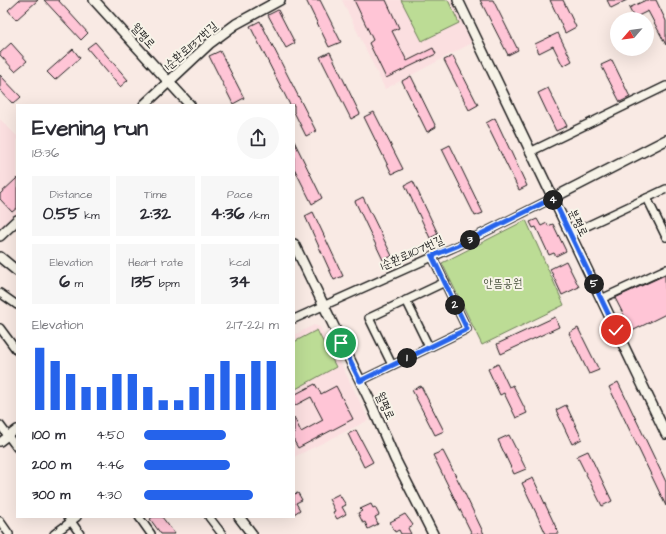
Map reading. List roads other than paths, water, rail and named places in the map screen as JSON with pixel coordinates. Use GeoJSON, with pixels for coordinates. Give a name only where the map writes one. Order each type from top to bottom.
{"type":"FeatureCollection","features":[{"type":"Feature","properties":{"kind":"street","name":"월평로"},"geometry":{"type":"LineString","coordinates":[[94,0],[189,104]]}},
{"type":"Feature","properties":{"kind":"street","name":"1순환로1137번길"},"geometry":{"type":"LineString","coordinates":[[145,104],[209,44],[236,24],[280,0]]}},
{"type":"Feature","properties":{"kind":"street","name":"분평로"},"geometry":{"type":"LineString","coordinates":[[458,0],[666,434]]}},
{"type":"Feature","properties":{"kind":"street"},"geometry":{"type":"LineString","coordinates":[[530,152],[666,86]]}},
{"type":"Feature","properties":{"kind":"street","name":"1순환로1107번길"},"geometry":{"type":"LineString","coordinates":[[295,319],[457,246],[666,140]]}},
{"type":"Feature","properties":{"kind":"street"},"geometry":{"type":"LineString","coordinates":[[570,234],[666,189]]}},
{"type":"Feature","properties":{"kind":"street"},"geometry":{"type":"LineString","coordinates":[[647,198],[666,237]]}},
{"type":"Feature","properties":{"kind":"street"},"geometry":{"type":"LineString","coordinates":[[0,236],[16,221]]}},
{"type":"Feature","properties":{"kind":"street","name":"월평로"},"geometry":{"type":"LineString","coordinates":[[295,246],[433,534]]}},
{"type":"Feature","properties":{"kind":"street"},"geometry":{"type":"LineString","coordinates":[[360,381],[467,329],[432,256]]}},
{"type":"Feature","properties":{"kind":"street"},"geometry":{"type":"LineString","coordinates":[[0,257],[16,270]]}},
{"type":"Feature","properties":{"kind":"street"},"geometry":{"type":"LineString","coordinates":[[601,299],[666,269]]}},
{"type":"Feature","properties":{"kind":"street"},"geometry":{"type":"LineString","coordinates":[[392,365],[369,318],[445,282]]}},
{"type":"Feature","properties":{"kind":"street"},"geometry":{"type":"LineString","coordinates":[[2,296],[16,304]]}},
{"type":"Feature","properties":{"kind":"street"},"geometry":{"type":"LineString","coordinates":[[406,300],[429,347]]}},
{"type":"Feature","properties":{"kind":"street"},"geometry":{"type":"LineString","coordinates":[[0,328],[16,350]]}},
{"type":"Feature","properties":{"kind":"street"},"geometry":{"type":"LineString","coordinates":[[0,425],[16,447]]}},
{"type":"Feature","properties":{"kind":"street"},"geometry":{"type":"LineString","coordinates":[[0,442],[16,430]]}},
{"type":"Feature","properties":{"kind":"street"},"geometry":{"type":"LineString","coordinates":[[54,534],[72,518],[80,534]]}},
{"type":"Feature","properties":{"kind":"street"},"geometry":{"type":"LineString","coordinates":[[140,518],[151,534]]}},
{"type":"Feature","properties":{"kind":"street"},"geometry":{"type":"LineString","coordinates":[[209,518],[222,534]]}},
{"type":"Feature","properties":{"kind":"street"},"geometry":{"type":"LineString","coordinates":[[240,518],[252,534]]}},
{"type":"Feature","properties":{"kind":"street"},"geometry":{"type":"LineString","coordinates":[[0,521],[9,534]]}},
{"type":"Feature","properties":{"kind":"park label","name":"안뜸공원"},"geometry":{"type":"Point","coordinates":[503,283]}}]}
